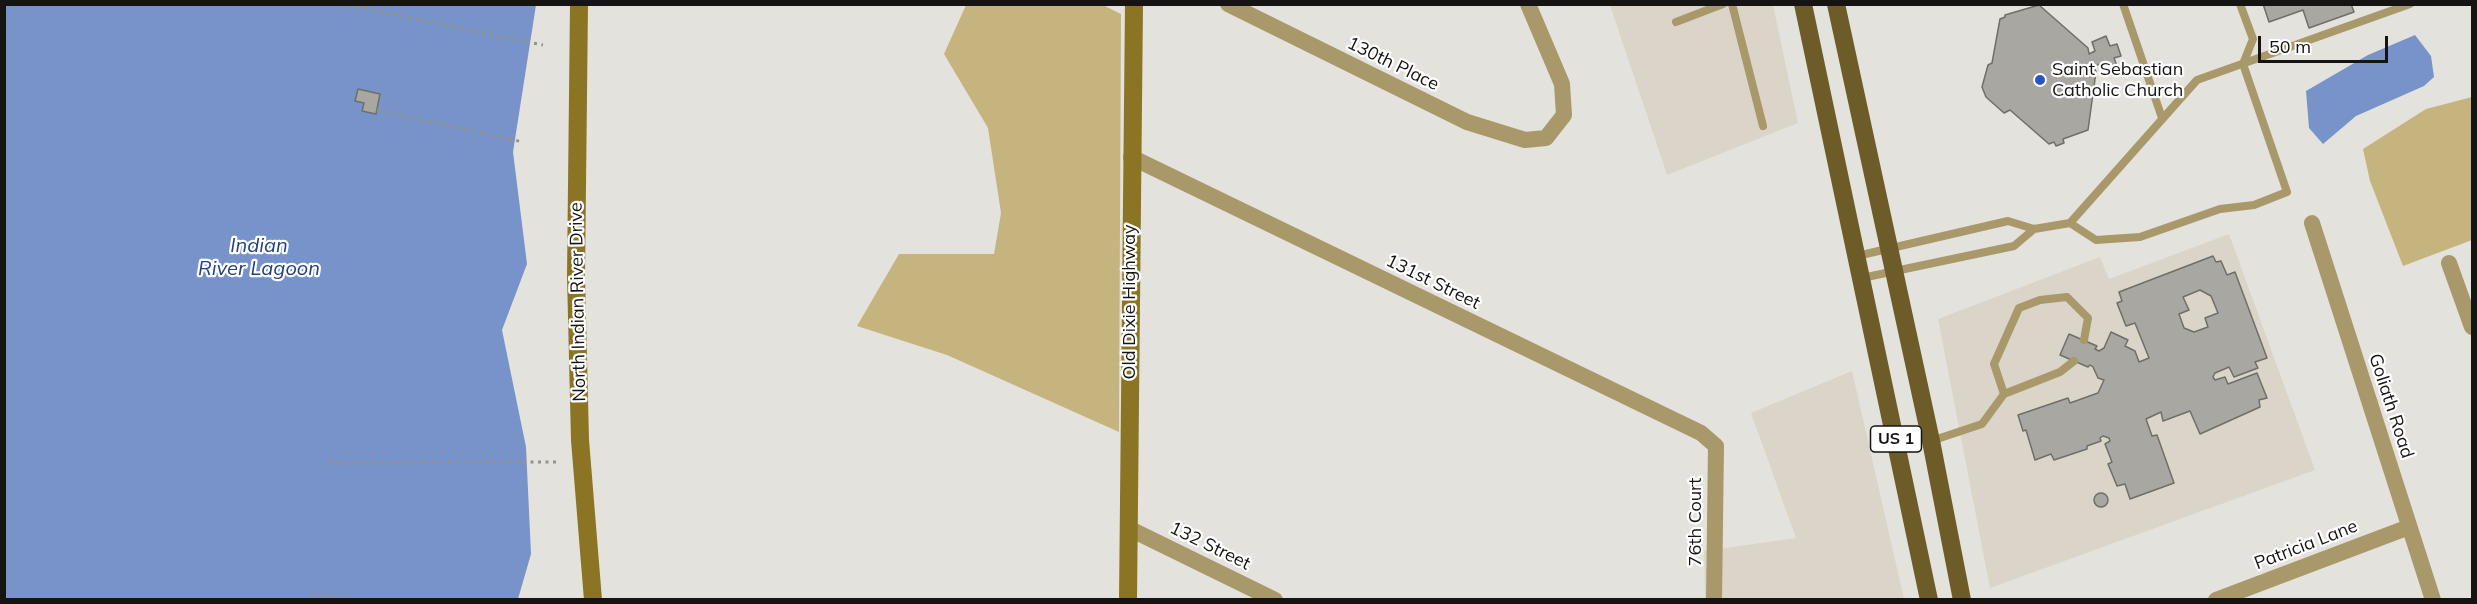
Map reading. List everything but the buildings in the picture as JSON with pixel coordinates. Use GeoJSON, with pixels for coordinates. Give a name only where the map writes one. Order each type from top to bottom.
{"type":"FeatureCollection","features":[{"type":"Feature","properties":{"kind":"main road","name":"US 1"},"geometry":{"type":"LineString","coordinates":[[1803,4],[1929,600]]}},
{"type":"Feature","properties":{"kind":"main road","name":"US 1"},"geometry":{"type":"LineString","coordinates":[[1836,4],[1931,441],[1962,600]]}},
{"type":"Feature","properties":{"kind":"street","name":"North Indian River Drive"},"geometry":{"type":"LineString","coordinates":[[579,4],[576,276],[580,440],[593,600]]}},
{"type":"Feature","properties":{"kind":"street","name":"Old Dixie Highway"},"geometry":{"type":"LineString","coordinates":[[1128,600],[1134,4]]}},
{"type":"Feature","properties":{"kind":"street","name":"130th Place"},"geometry":{"type":"LineString","coordinates":[[1228,4],[1467,122],[1525,140],[1546,138],[1564,115],[1562,84],[1528,4]]}},
{"type":"Feature","properties":{"kind":"street","name":"131st Street"},"geometry":{"type":"LineString","coordinates":[[1131,157],[1701,433],[1716,446]]}},
{"type":"Feature","properties":{"kind":"street","name":"Goliath Road"},"geometry":{"type":"LineString","coordinates":[[2312,224],[2433,600]]}},
{"type":"Feature","properties":{"kind":"street"},"geometry":{"type":"LineString","coordinates":[[2449,262],[2472,327]]}},
{"type":"Feature","properties":{"kind":"street","name":"76th Court"},"geometry":{"type":"LineString","coordinates":[[1714,600],[1716,446]]}},
{"type":"Feature","properties":{"kind":"street","name":"Patricia Lane"},"geometry":{"type":"LineString","coordinates":[[2216,600],[2409,527]]}},
{"type":"Feature","properties":{"kind":"street","name":"132 Street"},"geometry":{"type":"LineString","coordinates":[[1128,528],[1275,600]]}},
{"type":"Feature","properties":{"kind":"lane"},"geometry":{"type":"LineString","coordinates":[[1676,21],[1723,4]]}},
{"type":"Feature","properties":{"kind":"lane"},"geometry":{"type":"LineString","coordinates":[[1732,4],[1763,126]]}},
{"type":"Feature","properties":{"kind":"lane"},"geometry":{"type":"LineString","coordinates":[[2123,4],[2162,118]]}},
{"type":"Feature","properties":{"kind":"lane"},"geometry":{"type":"LineString","coordinates":[[2070,223],[2096,240],[2140,237],[2220,209],[2254,205],[2287,192],[2243,64],[2253,39],[2240,4]]}},
{"type":"Feature","properties":{"kind":"lane"},"geometry":{"type":"LineString","coordinates":[[1857,256],[2008,221],[2034,229],[2070,223],[2197,80],[2410,4]]}},
{"type":"Feature","properties":{"kind":"lane"},"geometry":{"type":"LineString","coordinates":[[1862,279],[2014,246],[2034,229]]}},
{"type":"Feature","properties":{"kind":"lane"},"geometry":{"type":"LineString","coordinates":[[2004,394],[1994,364],[2019,308],[2040,300],[2067,297],[2088,318],[2084,340]]}},
{"type":"Feature","properties":{"kind":"lane"},"geometry":{"type":"LineString","coordinates":[[1931,441],[1982,424],[2004,394],[2060,372],[2074,361]]}},
{"type":"Feature","properties":{"kind":"path"},"geometry":{"type":"LineString","coordinates":[[343,4],[543,45]]}},
{"type":"Feature","properties":{"kind":"path"},"geometry":{"type":"LineString","coordinates":[[377,110],[523,142]]}},
{"type":"Feature","properties":{"kind":"path"},"geometry":{"type":"LineString","coordinates":[[327,463],[559,462]]}},
{"type":"Feature","properties":{"kind":"path"},"geometry":{"type":"LineString","coordinates":[[312,594],[360,600]]}},
{"type":"Feature","properties":{"kind":"shaded area"},"geometry":{"type":"Polygon","coordinates":[[[966,5],[1103,5],[1121,14],[1119,432],[947,355],[857,326],[899,254],[994,254],[1001,213],[988,128],[944,54],[966,5]]]}},
{"type":"Feature","properties":{"kind":"shaded area"},"geometry":{"type":"Polygon","coordinates":[[[1610,5],[1773,5],[1798,123],[1667,175],[1610,5]]]}},
{"type":"Feature","properties":{"kind":"shaded area"},"geometry":{"type":"Polygon","coordinates":[[[2472,97],[2472,240],[2403,266],[2370,181],[2363,149],[2426,109],[2472,97]]]}},
{"type":"Feature","properties":{"kind":"shaded area"},"geometry":{"type":"Polygon","coordinates":[[[2229,234],[2315,470],[1990,588],[1938,319],[2100,257],[2109,279],[2229,234]]]}},
{"type":"Feature","properties":{"kind":"shaded area"},"geometry":{"type":"Polygon","coordinates":[[[1852,371],[1904,599],[1705,599],[1704,551],[1796,538],[1751,413],[1852,371]]]}},
{"type":"Feature","properties":{"kind":"water","name":"Indian River Lagoon"},"geometry":{"type":"Polygon","coordinates":[[[4,5],[536,5],[513,152],[527,264],[502,330],[526,447],[531,554],[518,599],[5,599],[4,5]]]}},
{"type":"Feature","properties":{"kind":"water"},"geometry":{"type":"Polygon","coordinates":[[[2415,35],[2431,56],[2434,77],[2424,86],[2356,116],[2323,144],[2309,128],[2306,91],[2368,55],[2415,35]]]}},
{"type":"Feature","properties":{"kind":"place","name":"Saint Sebastian Catholic Church"},"geometry":{"type":"Point","coordinates":[2040,80]}}]}
